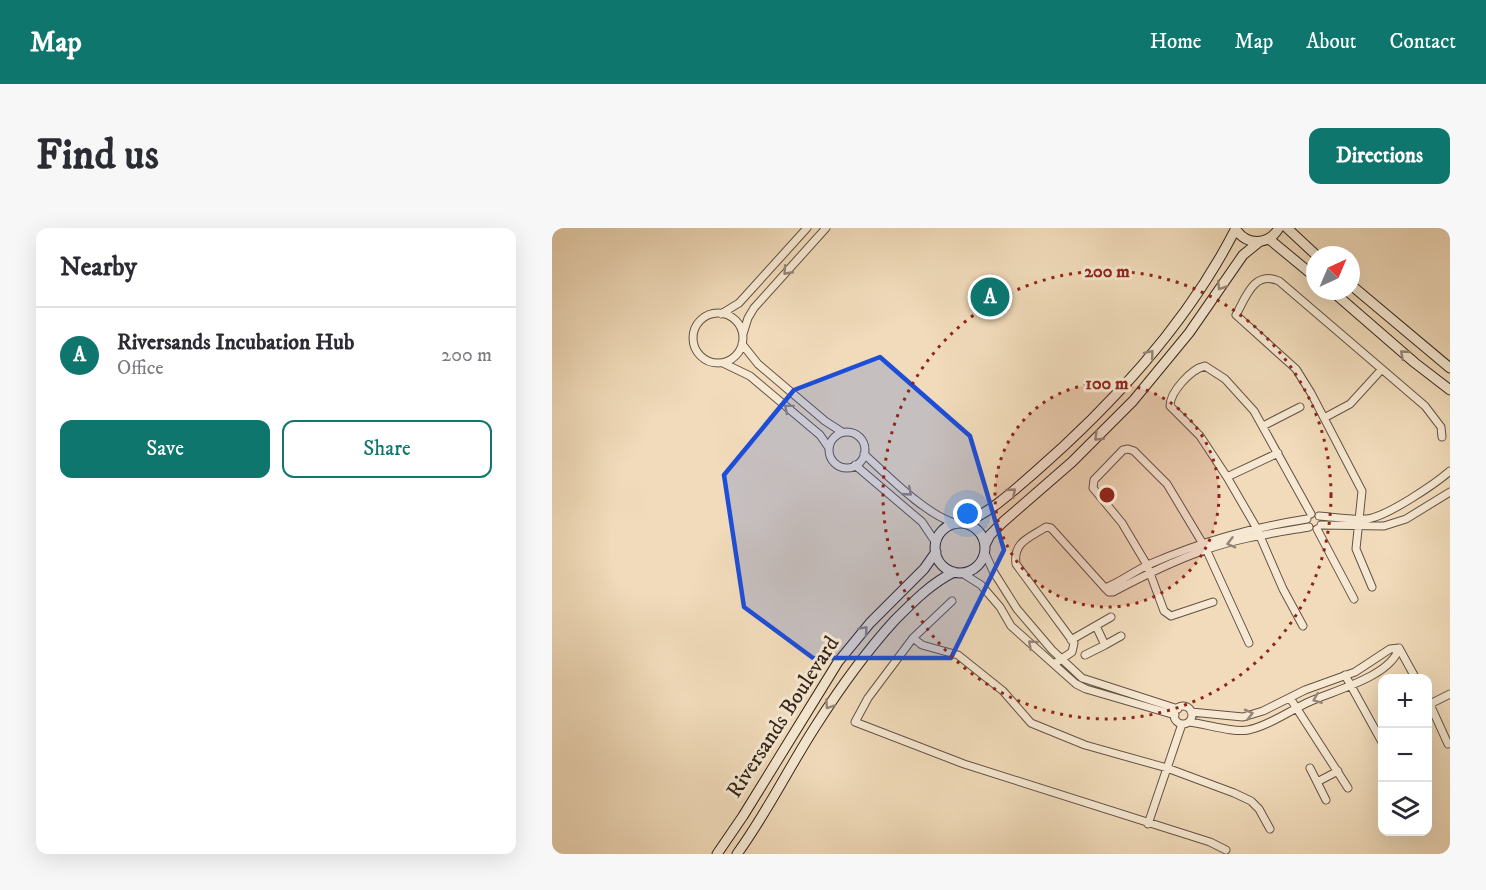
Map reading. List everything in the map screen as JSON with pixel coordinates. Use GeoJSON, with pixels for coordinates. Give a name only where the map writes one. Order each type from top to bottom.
{"type":"FeatureCollection","features":[{"type":"Feature","properties":{"kind":"street"},"geometry":{"type":"LineString","coordinates":[[721,314],[735,321],[750,355],[769,374],[831,426],[860,437],[864,454],[861,460],[855,465],[846,467],[836,463],[820,435],[750,376],[723,363],[712,363],[701,357],[693,341],[695,328],[699,322],[710,315],[721,314],[739,303],[807,228]]}},
{"type":"Feature","properties":{"kind":"street"},"geometry":{"type":"LineString","coordinates":[[723,363],[735,356],[748,318],[754,309],[826,228]]}},
{"type":"Feature","properties":{"kind":"street"},"geometry":{"type":"LineString","coordinates":[[958,572],[977,567],[990,535],[1072,462],[1133,401],[1189,333],[1243,255],[1259,242],[1269,239],[1279,228]]}},
{"type":"Feature","properties":{"kind":"street"},"geometry":{"type":"LineString","coordinates":[[1287,228],[1306,246]]}},
{"type":"Feature","properties":{"kind":"street"},"geometry":{"type":"LineString","coordinates":[[936,548],[942,530],[983,514],[1001,502],[1096,415],[1149,356],[1195,296],[1235,229],[1245,239],[1259,242]]}},
{"type":"Feature","properties":{"kind":"street"},"geometry":{"type":"LineString","coordinates":[[1269,239],[1306,270]]}},
{"type":"Feature","properties":{"kind":"street"},"geometry":{"type":"LineString","coordinates":[[1372,586],[1356,549],[1362,491],[1296,369],[1236,315],[1251,287],[1256,282],[1269,278],[1279,281],[1425,406],[1441,427],[1442,437]]}},
{"type":"Feature","properties":{"kind":"street"},"geometry":{"type":"LineString","coordinates":[[1360,293],[1450,368]]}},
{"type":"Feature","properties":{"kind":"street"},"geometry":{"type":"LineString","coordinates":[[1342,300],[1450,390]]}},
{"type":"Feature","properties":{"kind":"street"},"geometry":{"type":"LineString","coordinates":[[1303,626],[1283,589],[1256,527],[1227,477],[1200,436],[1170,406],[1170,398],[1197,368],[1205,366],[1225,379],[1254,411],[1354,599]]}},
{"type":"Feature","properties":{"kind":"street"},"geometry":{"type":"LineString","coordinates":[[1324,418],[1350,404],[1382,369]]}},
{"type":"Feature","properties":{"kind":"street"},"geometry":{"type":"LineString","coordinates":[[1263,426],[1300,406]]}},
{"type":"Feature","properties":{"kind":"street"},"geometry":{"type":"LineString","coordinates":[[829,448],[833,438],[842,432]]}},
{"type":"Feature","properties":{"kind":"street"},"geometry":{"type":"LineString","coordinates":[[1213,602],[1171,616],[1164,611],[1148,569],[1122,523],[1093,488],[1094,480],[1123,450],[1134,451],[1167,484],[1203,546],[1249,643]]}},
{"type":"Feature","properties":{"kind":"street"},"geometry":{"type":"LineString","coordinates":[[1227,477],[1278,453]]}},
{"type":"Feature","properties":{"kind":"street"},"geometry":{"type":"LineString","coordinates":[[864,454],[932,513],[945,521],[978,530],[993,571],[1017,609],[1060,658],[1082,678],[1176,712]]}},
{"type":"Feature","properties":{"kind":"street"},"geometry":{"type":"LineString","coordinates":[[855,465],[922,522],[942,565],[981,585],[1000,607],[1011,626],[1076,684],[1086,689],[1176,712],[1185,707],[1191,712],[1243,717],[1263,711],[1305,690],[1355,672],[1390,649],[1400,648]]}},
{"type":"Feature","properties":{"kind":"street"},"geometry":{"type":"LineString","coordinates":[[1203,546],[1260,535],[1358,522],[1378,516],[1399,506],[1450,471]]}},
{"type":"Feature","properties":{"kind":"street"},"geometry":{"type":"LineString","coordinates":[[1054,664],[1072,652],[1074,643],[1017,564],[1015,554],[1019,545],[1046,527],[1051,528],[1105,588],[1203,546],[1256,527],[1319,516],[1384,526],[1406,519],[1450,492]]}},
{"type":"Feature","properties":{"kind":"street"},"geometry":{"type":"LineString","coordinates":[[1399,506],[1406,519]]}},
{"type":"Feature","properties":{"kind":"street"},"geometry":{"type":"LineString","coordinates":[[1315,527],[1319,516]]}},
{"type":"Feature","properties":{"kind":"street","name":"Riversands Boulevard"},"geometry":{"type":"LineString","coordinates":[[717,854],[838,662],[870,623],[924,568],[936,548]]}},
{"type":"Feature","properties":{"kind":"street","name":"Riversands Boulevard"},"geometry":{"type":"LineString","coordinates":[[737,854],[760,820],[816,725],[854,669],[906,609],[931,586],[958,572]]}},
{"type":"Feature","properties":{"kind":"street"},"geometry":{"type":"LineString","coordinates":[[952,601],[913,638],[868,698],[855,722],[964,764],[1210,842],[1226,850]]}},
{"type":"Feature","properties":{"kind":"street"},"geometry":{"type":"LineString","coordinates":[[1005,616],[1017,609]]}},
{"type":"Feature","properties":{"kind":"street"},"geometry":{"type":"LineString","coordinates":[[1071,640],[1111,617]]}},
{"type":"Feature","properties":{"kind":"street"},"geometry":{"type":"LineString","coordinates":[[1096,626],[1105,645]]}},
{"type":"Feature","properties":{"kind":"street"},"geometry":{"type":"LineString","coordinates":[[1085,655],[1121,636]]}},
{"type":"Feature","properties":{"kind":"street"},"geometry":{"type":"LineString","coordinates":[[913,638],[922,645],[958,655],[1003,692],[1031,723],[1085,745],[1167,768],[1251,801],[1259,809],[1270,829]]}},
{"type":"Feature","properties":{"kind":"street"},"geometry":{"type":"LineString","coordinates":[[1176,712],[1177,721],[1185,723],[1251,729],[1369,678],[1397,656],[1400,648]]}},
{"type":"Feature","properties":{"kind":"street"},"geometry":{"type":"LineString","coordinates":[[1400,648],[1414,674]]}},
{"type":"Feature","properties":{"kind":"street"},"geometry":{"type":"LineString","coordinates":[[1345,675],[1378,733]]}},
{"type":"Feature","properties":{"kind":"street"},"geometry":{"type":"LineString","coordinates":[[1432,701],[1450,694]]}},
{"type":"Feature","properties":{"kind":"street"},"geometry":{"type":"LineString","coordinates":[[1290,698],[1348,788]]}},
{"type":"Feature","properties":{"kind":"street"},"geometry":{"type":"LineString","coordinates":[[1432,709],[1448,744]]}},
{"type":"Feature","properties":{"kind":"street"},"geometry":{"type":"LineString","coordinates":[[1148,824],[1185,723],[1192,717],[1191,712]]}},
{"type":"Feature","properties":{"kind":"street"},"geometry":{"type":"LineString","coordinates":[[1310,768],[1326,800]]}},
{"type":"Feature","properties":{"kind":"street"},"geometry":{"type":"LineString","coordinates":[[1317,782],[1338,771]]}},
{"type":"Feature","properties":{"kind":"highlighted area"},"geometry":{"type":"Polygon","coordinates":[[[880,357],[970,436],[1004,550],[951,658],[813,658],[744,607],[724,475],[794,390],[880,357]]]}},
{"type":"Feature","properties":{"kind":"place","name":"Riversands Incubation Hub"},"geometry":{"type":"Point","coordinates":[990,297]}}]}
